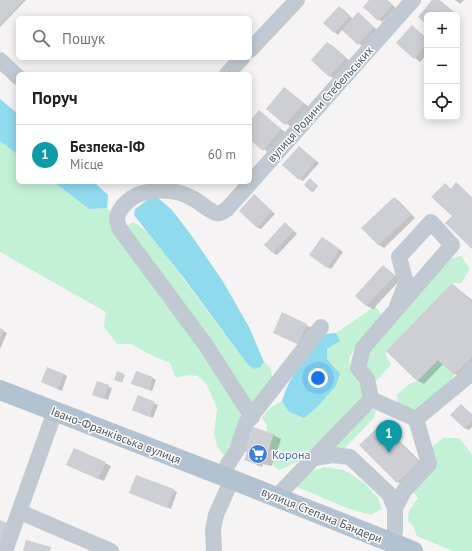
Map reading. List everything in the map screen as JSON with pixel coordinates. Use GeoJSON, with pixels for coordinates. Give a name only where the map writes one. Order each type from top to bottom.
{"type":"FeatureCollection","features":[{"type":"Feature","properties":{"kind":"main road","name":"Івано-Франківська вулиця"},"geometry":{"type":"LineString","coordinates":[[0,390],[228,477]]}},
{"type":"Feature","properties":{"kind":"main road","name":"вулиця Степана Бандери"},"geometry":{"type":"LineString","coordinates":[[228,477],[413,551]]}},
{"type":"Feature","properties":{"kind":"street"},"geometry":{"type":"LineString","coordinates":[[252,48],[297,0]]}},
{"type":"Feature","properties":{"kind":"street","name":"вулиця Родини Стебельських"},"geometry":{"type":"LineString","coordinates":[[252,181],[414,0]]}},
{"type":"Feature","properties":{"kind":"street"},"geometry":{"type":"LineString","coordinates":[[0,60],[16,75]]}},
{"type":"Feature","properties":{"kind":"street"},"geometry":{"type":"LineString","coordinates":[[229,72],[240,60]]}},
{"type":"Feature","properties":{"kind":"street","name":"вулиця Родини Стебельських"},"geometry":{"type":"LineString","coordinates":[[249,184],[222,213],[217,213],[192,197],[177,192],[147,192],[134,197],[124,204],[118,212],[116,220],[120,228],[205,344],[252,417]]}},
{"type":"Feature","properties":{"kind":"street"},"geometry":{"type":"LineString","coordinates":[[371,399],[367,379],[358,368],[363,348],[452,245],[431,222],[399,257],[406,283],[396,309]]}},
{"type":"Feature","properties":{"kind":"street"},"geometry":{"type":"LineString","coordinates":[[214,551],[213,529],[228,477],[228,464],[237,450],[246,423],[322,327]]}},
{"type":"Feature","properties":{"kind":"street"},"geometry":{"type":"LineString","coordinates":[[416,419],[467,377],[472,370]]}},
{"type":"Feature","properties":{"kind":"street"},"geometry":{"type":"LineString","coordinates":[[371,399],[416,419],[429,464],[404,491],[395,508]]}},
{"type":"Feature","properties":{"kind":"street"},"geometry":{"type":"LineString","coordinates":[[276,497],[371,399]]}},
{"type":"Feature","properties":{"kind":"street"},"geometry":{"type":"LineString","coordinates":[[5,551],[55,412]]}},
{"type":"Feature","properties":{"kind":"street"},"geometry":{"type":"LineString","coordinates":[[314,458],[333,455],[350,457],[389,494],[395,508],[395,532],[392,543]]}},
{"type":"Feature","properties":{"kind":"street"},"geometry":{"type":"LineString","coordinates":[[20,512],[111,551]]}},
{"type":"Feature","properties":{"kind":"green space"},"geometry":{"type":"Polygon","coordinates":[[[0,141],[16,153],[16,184],[57,184],[89,209],[107,208],[124,227],[133,222],[148,232],[248,365],[254,369],[261,367],[264,362],[271,369],[272,379],[224,455],[218,448],[214,434],[217,408],[207,385],[198,376],[188,375],[176,378],[170,363],[131,344],[117,344],[104,327],[106,312],[0,252],[0,141]]]}},
{"type":"Feature","properties":{"kind":"green space"},"geometry":{"type":"Polygon","coordinates":[[[461,256],[470,269],[461,283],[452,283],[386,351],[386,355],[391,365],[376,381],[363,366],[367,348],[449,259],[461,256]]]}},
{"type":"Feature","properties":{"kind":"green space"},"geometry":{"type":"Polygon","coordinates":[[[375,306],[382,315],[356,346],[349,358],[350,369],[360,384],[365,398],[304,459],[279,470],[274,466],[272,452],[266,434],[267,425],[262,418],[269,409],[282,401],[289,412],[327,359],[327,349],[340,341],[336,333],[375,306]]]}},
{"type":"Feature","properties":{"kind":"green space"},"geometry":{"type":"Polygon","coordinates":[[[438,360],[454,375],[449,384],[412,411],[398,405],[397,395],[409,384],[418,381],[438,360]]]}},
{"type":"Feature","properties":{"kind":"green space"},"geometry":{"type":"Polygon","coordinates":[[[371,409],[376,410],[374,418],[341,452],[329,451],[371,409]]]}},
{"type":"Feature","properties":{"kind":"green space"},"geometry":{"type":"Polygon","coordinates":[[[443,438],[459,438],[472,454],[472,551],[453,551],[417,536],[413,526],[408,521],[409,511],[418,498],[411,490],[431,448],[443,438]]]}},
{"type":"Feature","properties":{"kind":"green space"},"geometry":{"type":"Polygon","coordinates":[[[324,467],[344,470],[364,483],[378,498],[382,509],[370,515],[347,508],[295,486],[313,471],[324,467]]]}},
{"type":"Feature","properties":{"kind":"water"},"geometry":{"type":"Polygon","coordinates":[[[0,99],[16,112],[16,153],[0,141],[0,99]]]}},
{"type":"Feature","properties":{"kind":"water"},"geometry":{"type":"Polygon","coordinates":[[[57,184],[96,184],[108,195],[107,208],[89,209],[57,184]]]}},
{"type":"Feature","properties":{"kind":"water"},"geometry":{"type":"Polygon","coordinates":[[[158,198],[171,209],[189,232],[222,280],[249,327],[264,362],[261,367],[254,369],[248,365],[186,281],[134,215],[135,209],[149,199],[158,198]]]}},
{"type":"Feature","properties":{"kind":"water"},"geometry":{"type":"Polygon","coordinates":[[[336,333],[340,341],[327,349],[327,359],[340,374],[335,387],[316,408],[304,418],[289,412],[282,401],[294,374],[324,334],[336,333]]]}},
{"type":"Feature","properties":{"kind":"building"},"geometry":{"type":"Polygon","coordinates":[[[0,0],[24,0],[0,25],[0,0]]]}},
{"type":"Feature","properties":{"kind":"building"},"geometry":{"type":"Polygon","coordinates":[[[369,0],[387,0],[393,5],[378,21],[363,7],[369,0]]]}},
{"type":"Feature","properties":{"kind":"building"},"geometry":{"type":"Polygon","coordinates":[[[432,0],[439,0],[453,12],[424,12],[424,22],[418,17],[432,0]]]}},
{"type":"Feature","properties":{"kind":"building"},"geometry":{"type":"Polygon","coordinates":[[[339,6],[350,16],[334,33],[323,23],[339,6]]]}},
{"type":"Feature","properties":{"kind":"building"},"geometry":{"type":"Polygon","coordinates":[[[358,12],[374,27],[358,45],[342,30],[358,12]]]}},
{"type":"Feature","properties":{"kind":"building"},"geometry":{"type":"Polygon","coordinates":[[[412,25],[424,36],[424,48],[414,59],[396,43],[412,25]]]}},
{"type":"Feature","properties":{"kind":"building"},"geometry":{"type":"Polygon","coordinates":[[[327,42],[346,58],[329,77],[311,60],[327,42]]]}},
{"type":"Feature","properties":{"kind":"building"},"geometry":{"type":"Polygon","coordinates":[[[284,87],[304,103],[285,125],[266,109],[284,87]]]}},
{"type":"Feature","properties":{"kind":"building"},"geometry":{"type":"Polygon","coordinates":[[[259,110],[281,129],[263,151],[252,142],[252,119],[259,110]]]}},
{"type":"Feature","properties":{"kind":"building"},"geometry":{"type":"Polygon","coordinates":[[[299,146],[316,161],[299,180],[282,165],[299,146]]]}},
{"type":"Feature","properties":{"kind":"building"},"geometry":{"type":"Polygon","coordinates":[[[310,178],[317,185],[311,192],[304,185],[310,178]]]}},
{"type":"Feature","properties":{"kind":"building"},"geometry":{"type":"Polygon","coordinates":[[[456,182],[472,197],[472,249],[445,223],[452,216],[431,197],[445,183],[451,189],[456,182]]]}},
{"type":"Feature","properties":{"kind":"building"},"geometry":{"type":"Polygon","coordinates":[[[254,194],[272,211],[257,228],[239,211],[254,194]]]}},
{"type":"Feature","properties":{"kind":"building"},"geometry":{"type":"Polygon","coordinates":[[[394,197],[411,215],[378,245],[361,228],[394,197]]]}},
{"type":"Feature","properties":{"kind":"building"},"geometry":{"type":"Polygon","coordinates":[[[285,222],[294,231],[273,253],[264,245],[285,222]]]}},
{"type":"Feature","properties":{"kind":"building"},"geometry":{"type":"Polygon","coordinates":[[[322,237],[340,249],[327,268],[309,255],[322,237]]]}},
{"type":"Feature","properties":{"kind":"building"},"geometry":{"type":"Polygon","coordinates":[[[383,265],[395,276],[366,306],[355,296],[383,265]]]}},
{"type":"Feature","properties":{"kind":"building"},"geometry":{"type":"Polygon","coordinates":[[[452,283],[472,302],[472,357],[454,375],[438,360],[417,381],[386,351],[452,283]]]}},
{"type":"Feature","properties":{"kind":"building"},"geometry":{"type":"Polygon","coordinates":[[[282,312],[307,324],[298,344],[273,333],[282,312]]]}},
{"type":"Feature","properties":{"kind":"building"},"geometry":{"type":"Polygon","coordinates":[[[0,328],[4,330],[0,339],[0,328]]]}},
{"type":"Feature","properties":{"kind":"building"},"geometry":{"type":"Polygon","coordinates":[[[47,367],[64,374],[58,389],[41,382],[47,367]]]}},
{"type":"Feature","properties":{"kind":"building"},"geometry":{"type":"Polygon","coordinates":[[[117,371],[124,374],[121,382],[114,380],[117,371]]]}},
{"type":"Feature","properties":{"kind":"building"},"geometry":{"type":"Polygon","coordinates":[[[136,371],[153,377],[149,390],[131,384],[136,371]]]}},
{"type":"Feature","properties":{"kind":"building"},"geometry":{"type":"Polygon","coordinates":[[[97,381],[109,385],[104,399],[92,395],[97,381]]]}},
{"type":"Feature","properties":{"kind":"building"},"geometry":{"type":"Polygon","coordinates":[[[138,395],[155,402],[149,417],[132,410],[138,395]]]}},
{"type":"Feature","properties":{"kind":"building"},"geometry":{"type":"Polygon","coordinates":[[[461,404],[472,415],[472,421],[465,429],[450,415],[461,404]]]}},
{"type":"Feature","properties":{"kind":"building"},"geometry":{"type":"Polygon","coordinates":[[[381,424],[419,462],[397,483],[359,445],[381,424]]]}},
{"type":"Feature","properties":{"kind":"building"},"geometry":{"type":"Polygon","coordinates":[[[253,427],[274,434],[264,463],[256,460],[254,463],[244,460],[247,452],[240,450],[245,435],[250,437],[253,427]]]}},
{"type":"Feature","properties":{"kind":"building"},"geometry":{"type":"Polygon","coordinates":[[[74,448],[106,462],[98,479],[66,465],[74,448]]]}},
{"type":"Feature","properties":{"kind":"building"},"geometry":{"type":"Polygon","coordinates":[[[136,475],[174,489],[167,508],[129,493],[136,475]]]}},
{"type":"Feature","properties":{"kind":"building"},"geometry":{"type":"Polygon","coordinates":[[[0,520],[9,524],[0,548],[0,520]]]}},
{"type":"Feature","properties":{"kind":"building"},"geometry":{"type":"Polygon","coordinates":[[[26,540],[51,547],[50,551],[23,551],[26,540]]]}},
{"type":"Feature","properties":{"kind":"place","name":"Безпека-ІФ"},"geometry":{"type":"Point","coordinates":[389,453]}},
{"type":"Feature","properties":{"kind":"place","name":"Корона"},"geometry":{"type":"Point","coordinates":[258,454]}}]}
